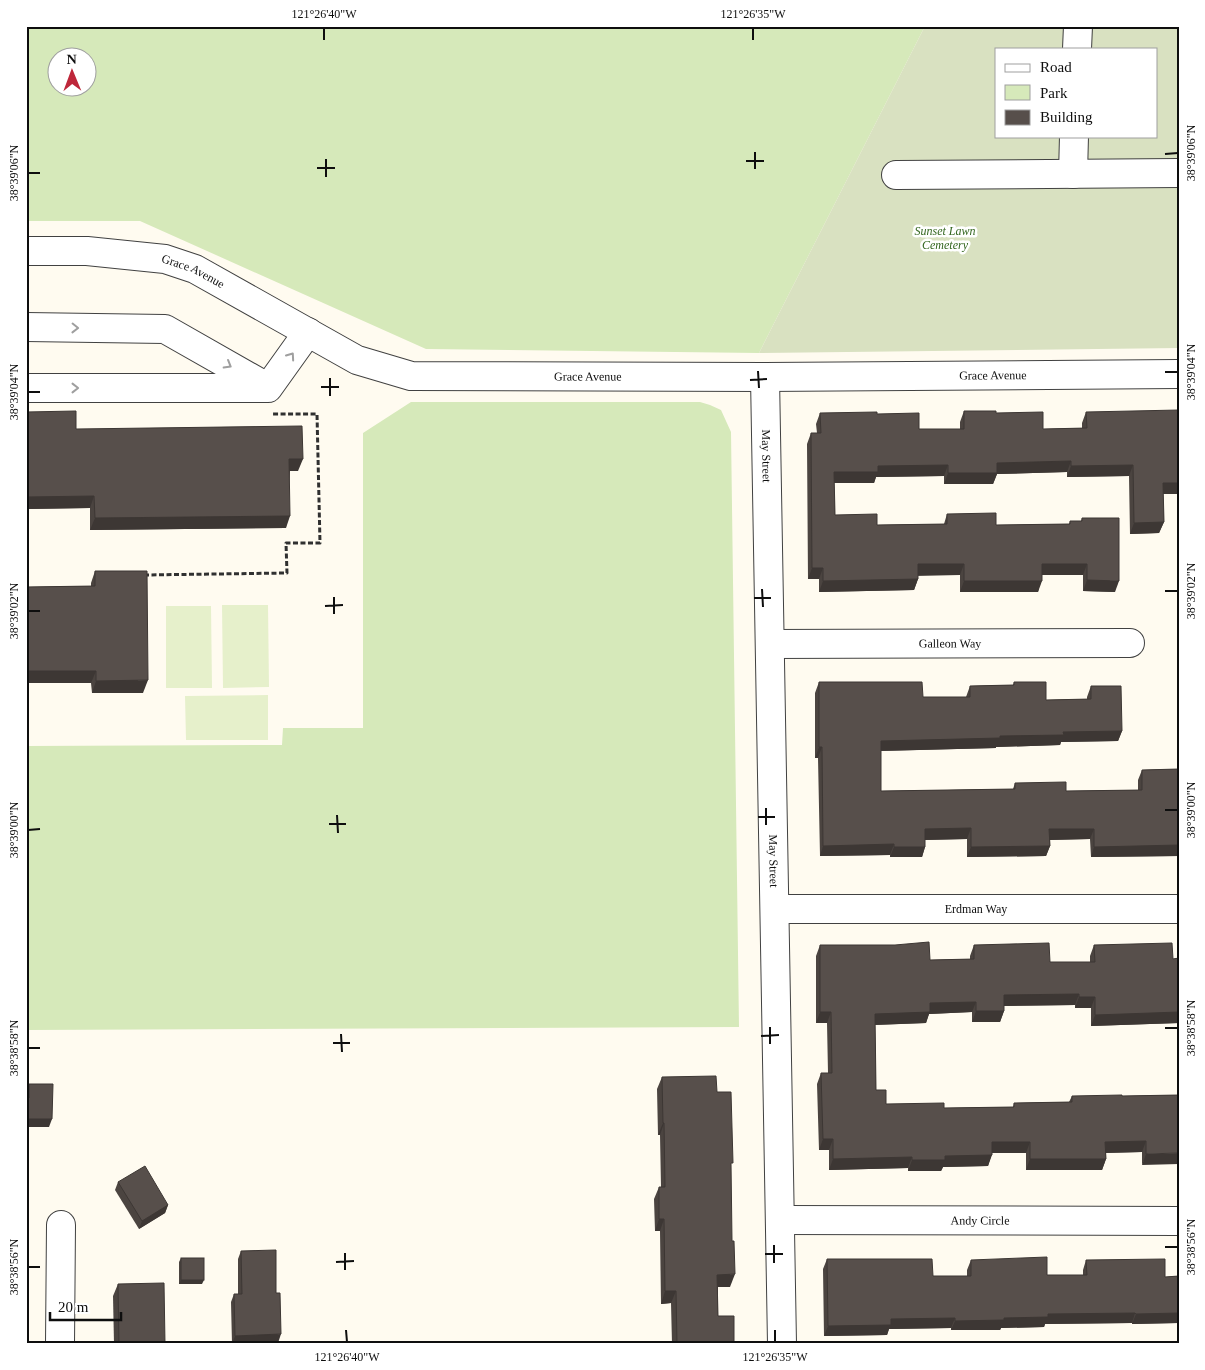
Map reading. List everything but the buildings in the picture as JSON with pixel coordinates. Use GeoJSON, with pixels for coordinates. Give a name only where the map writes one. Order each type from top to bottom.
{"type":"FeatureCollection","features":[{"type":"Feature","properties":{"kind":"street"},"geometry":{"type":"LineString","coordinates":[[1077,48],[1078,26]]}},
{"type":"Feature","properties":{"kind":"street"},"geometry":{"type":"LineString","coordinates":[[1073,174],[1074,138]]}},
{"type":"Feature","properties":{"kind":"street"},"geometry":{"type":"LineString","coordinates":[[896,175],[1179,173]]}},
{"type":"Feature","properties":{"kind":"street","name":"Grace Avenue"},"geometry":{"type":"LineString","coordinates":[[26,251],[87,250],[166,259],[195,269],[357,360],[411,376],[1179,374]]}},
{"type":"Feature","properties":{"kind":"street"},"geometry":{"type":"LineString","coordinates":[[26,327],[165,329],[268,401]]}},
{"type":"Feature","properties":{"kind":"street"},"geometry":{"type":"LineString","coordinates":[[268,401],[308,332]]}},
{"type":"Feature","properties":{"kind":"street","name":"May Street"},"geometry":{"type":"LineString","coordinates":[[765,376],[782,1344]]}},
{"type":"Feature","properties":{"kind":"street"},"geometry":{"type":"LineString","coordinates":[[26,388],[268,401]]}},
{"type":"Feature","properties":{"kind":"street","name":"Galleon Way"},"geometry":{"type":"LineString","coordinates":[[770,644],[1130,643]]}},
{"type":"Feature","properties":{"kind":"street","name":"Erdman Way"},"geometry":{"type":"LineString","coordinates":[[774,909],[1179,909]]}},
{"type":"Feature","properties":{"kind":"street","name":"Andy Circle"},"geometry":{"type":"LineString","coordinates":[[780,1220],[1179,1221]]}},
{"type":"Feature","properties":{"kind":"street"},"geometry":{"type":"LineString","coordinates":[[60,1344],[61,1225]]}},
{"type":"Feature","properties":{"kind":"path"},"geometry":{"type":"LineString","coordinates":[[140,576],[287,574],[286,543],[320,543],[317,414],[268,401]]}},
{"type":"Feature","properties":{"kind":"green space"},"geometry":{"type":"Polygon","coordinates":[[[26,26],[925,26],[759,353],[426,349],[140,221],[26,221],[26,26]]]}},
{"type":"Feature","properties":{"kind":"green space","name":"Sunset Lawn Cemetery"},"geometry":{"type":"Polygon","coordinates":[[[925,26],[1179,26],[1179,348],[759,353],[925,26]]]}},
{"type":"Feature","properties":{"kind":"green space"},"geometry":{"type":"Polygon","coordinates":[[[411,402],[700,402],[721,410],[731,432],[739,1027],[26,1030],[26,746],[282,745],[283,728],[363,728],[363,433],[411,402]]]}},
{"type":"Feature","properties":{"kind":"green space"},"geometry":{"type":"Polygon","coordinates":[[[222,605],[268,605],[269,687],[223,688],[222,605]]]}},
{"type":"Feature","properties":{"kind":"green space"},"geometry":{"type":"Polygon","coordinates":[[[166,606],[211,606],[212,688],[166,688],[166,606]]]}},
{"type":"Feature","properties":{"kind":"green space"},"geometry":{"type":"Polygon","coordinates":[[[268,695],[268,740],[186,740],[185,696],[268,695]]]}}]}
